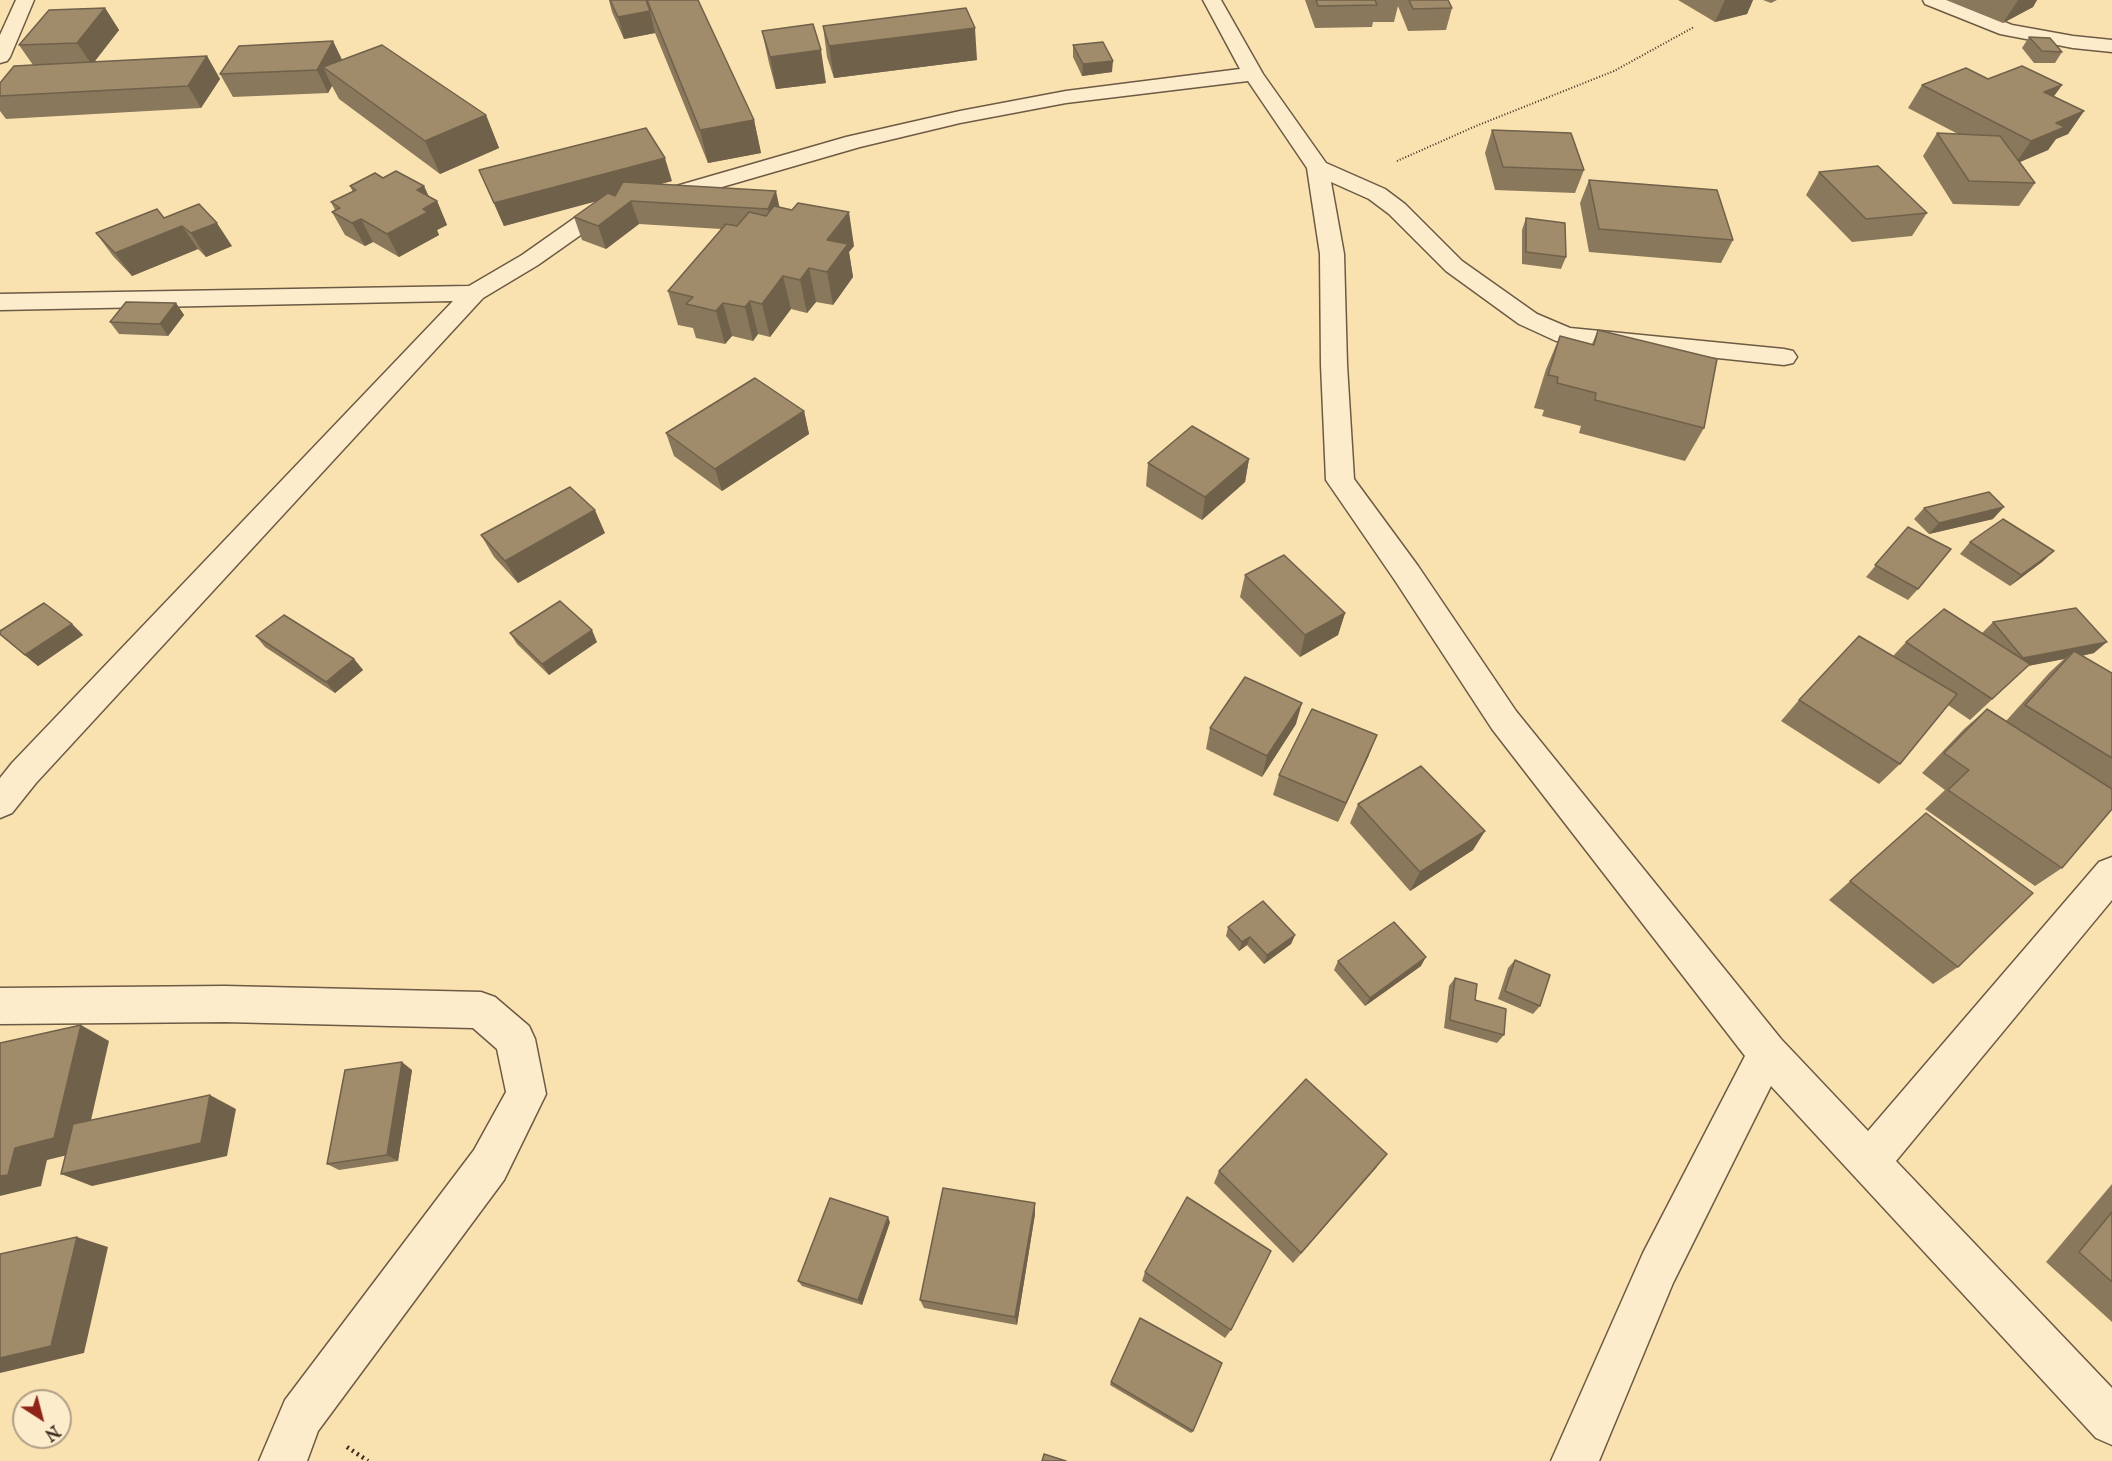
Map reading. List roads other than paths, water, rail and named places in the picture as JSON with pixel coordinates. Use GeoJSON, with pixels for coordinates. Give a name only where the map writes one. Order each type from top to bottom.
{"type":"FeatureCollection","features":[{"type":"Feature","properties":{"kind":"street"},"geometry":{"type":"LineString","coordinates":[[0,57],[25,0]]}},
{"type":"Feature","properties":{"kind":"street"},"geometry":{"type":"LineString","coordinates":[[1212,0],[1253,74],[1318,168],[1332,254],[1334,365],[1340,480],[1407,574],[1504,720],[1767,1053],[2112,1422]]}},
{"type":"Feature","properties":{"kind":"street"},"geometry":{"type":"LineString","coordinates":[[1932,0],[2007,30],[2073,42],[2112,46]]}},
{"type":"Feature","properties":{"kind":"street"},"geometry":{"type":"LineString","coordinates":[[0,802],[24,773],[474,293],[530,260],[584,222],[623,203],[669,195],[854,142],[960,117],[1066,97],[1253,74]]}},
{"type":"Feature","properties":{"kind":"street"},"geometry":{"type":"LineString","coordinates":[[1318,168],[1377,194],[1396,209],[1431,245],[1472,279],[1528,319],[1565,335],[1784,357]]}},
{"type":"Feature","properties":{"kind":"street"},"geometry":{"type":"LineString","coordinates":[[0,302],[474,293]]}},
{"type":"Feature","properties":{"kind":"street"},"geometry":{"type":"LineString","coordinates":[[1869,1161],[2112,873]]}},
{"type":"Feature","properties":{"kind":"street"},"geometry":{"type":"LineString","coordinates":[[0,1006],[225,1004],[481,1010],[515,1039],[526,1094],[489,1165],[301,1416],[283,1461]]}},
{"type":"Feature","properties":{"kind":"street"},"geometry":{"type":"LineString","coordinates":[[1575,1461],[1658,1268],[1767,1053]]}}]}
